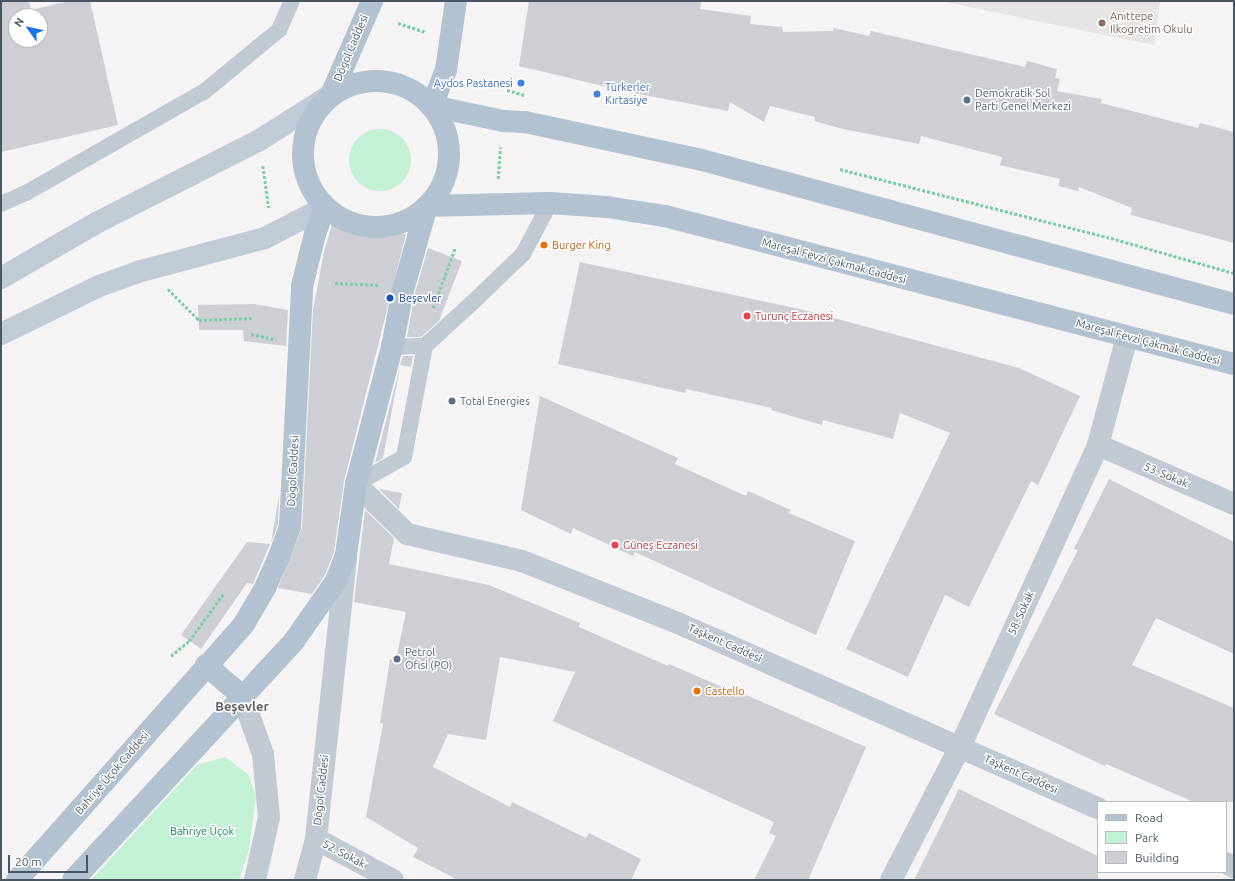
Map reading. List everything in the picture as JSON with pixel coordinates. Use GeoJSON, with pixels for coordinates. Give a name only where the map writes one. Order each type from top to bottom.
{"type":"FeatureCollection","features":[{"type":"Feature","properties":{"kind":"main road","name":"Dögol Caddesi"},"geometry":{"type":"LineString","coordinates":[[372,1],[331,96],[306,132],[302,152],[304,171],[312,190],[326,207],[342,219],[366,226],[380,226],[409,219],[428,206]]}},
{"type":"Feature","properties":{"kind":"main road"},"geometry":{"type":"LineString","coordinates":[[432,106],[446,70],[456,1]]}},
{"type":"Feature","properties":{"kind":"main road"},"geometry":{"type":"LineString","coordinates":[[1,278],[98,222],[258,142],[331,96],[353,84],[378,80],[403,85],[424,96],[432,106],[448,140],[448,164],[441,186],[428,206]]}},
{"type":"Feature","properties":{"kind":"main road"},"geometry":{"type":"LineString","coordinates":[[432,106],[503,121],[525,122],[702,160],[1234,304]]}},
{"type":"Feature","properties":{"kind":"main road","name":"Mareşal Fevzi Çakmak Caddesi"},"geometry":{"type":"LineString","coordinates":[[428,206],[550,203],[607,207],[665,216],[1234,364]]}},
{"type":"Feature","properties":{"kind":"main road","name":"Dögol Caddesi"},"geometry":{"type":"LineString","coordinates":[[242,696],[294,641],[336,581],[346,555],[356,484],[392,347],[403,290],[428,206]]}},
{"type":"Feature","properties":{"kind":"main road","name":"Dögol Caddesi"},"geometry":{"type":"LineString","coordinates":[[206,665],[244,624],[268,581],[290,527],[302,286],[315,234],[326,207]]}},
{"type":"Feature","properties":{"kind":"main road"},"geometry":{"type":"LineString","coordinates":[[1,334],[85,292],[148,268],[265,238],[326,207]]}},
{"type":"Feature","properties":{"kind":"main road"},"geometry":{"type":"LineString","coordinates":[[73,880],[242,696],[206,665]]}},
{"type":"Feature","properties":{"kind":"main road","name":"Bahriye Üçok Caddesi"},"geometry":{"type":"LineString","coordinates":[[18,880],[206,665]]}},
{"type":"Feature","properties":{"kind":"street","name":"58. Sokak"},"geometry":{"type":"LineString","coordinates":[[891,880],[960,747],[1098,445],[1127,337]]}},
{"type":"Feature","properties":{"kind":"street","name":"53. Sokak"},"geometry":{"type":"LineString","coordinates":[[1098,445],[1234,504]]}},
{"type":"Feature","properties":{"kind":"street","name":"Taşkent Caddesi"},"geometry":{"type":"LineString","coordinates":[[356,484],[407,534],[522,561],[680,624],[1097,808]]}},
{"type":"Feature","properties":{"kind":"street","name":"Dögol Caddesi"},"geometry":{"type":"LineString","coordinates":[[305,880],[316,839],[346,555]]}},
{"type":"Feature","properties":{"kind":"street"},"geometry":{"type":"LineString","coordinates":[[242,696],[263,754],[269,817],[255,880]]}},
{"type":"Feature","properties":{"kind":"street","name":"52. Sokak"},"geometry":{"type":"LineString","coordinates":[[316,839],[393,880]]}},
{"type":"Feature","properties":{"kind":"lane"},"geometry":{"type":"LineString","coordinates":[[1,204],[26,193],[205,90],[279,30],[292,1]]}},
{"type":"Feature","properties":{"kind":"lane"},"geometry":{"type":"LineString","coordinates":[[356,484],[404,457],[425,346],[523,254],[550,203]]}},
{"type":"Feature","properties":{"kind":"lane"},"geometry":{"type":"LineString","coordinates":[[392,347],[425,346]]}},
{"type":"Feature","properties":{"kind":"path"},"geometry":{"type":"LineString","coordinates":[[398,23],[429,33]]}},
{"type":"Feature","properties":{"kind":"path"},"geometry":{"type":"LineString","coordinates":[[497,182],[500,147]]}},
{"type":"Feature","properties":{"kind":"path"},"geometry":{"type":"LineString","coordinates":[[263,166],[269,208]]}},
{"type":"Feature","properties":{"kind":"path"},"geometry":{"type":"LineString","coordinates":[[433,309],[455,248]]}},
{"type":"Feature","properties":{"kind":"path"},"geometry":{"type":"LineString","coordinates":[[148,268],[199,320],[254,318]]}},
{"type":"Feature","properties":{"kind":"path"},"geometry":{"type":"LineString","coordinates":[[335,282],[382,285]]}},
{"type":"Feature","properties":{"kind":"path"},"geometry":{"type":"LineString","coordinates":[[251,334],[282,340]]}},
{"type":"Feature","properties":{"kind":"path"},"geometry":{"type":"LineString","coordinates":[[171,656],[189,641],[223,594]]}},
{"type":"Feature","properties":{"kind":"shaded area","name":"Anıttepe Ilkogretim Okulu"},"geometry":{"type":"Polygon","coordinates":[[[940,1],[1160,1],[1154,45],[940,1]]]}},
{"type":"Feature","properties":{"kind":"green space"},"geometry":{"type":"Polygon","coordinates":[[[374,129],[386,129],[402,138],[409,148],[411,160],[409,172],[402,182],[386,191],[374,191],[363,186],[354,177],[349,166],[349,154],[354,143],[363,134],[374,129]]]}},
{"type":"Feature","properties":{"kind":"green space","name":"Bahriye Üçok"},"geometry":{"type":"Polygon","coordinates":[[[225,757],[248,774],[256,796],[249,850],[239,880],[91,880],[197,765],[225,757]]]}},
{"type":"Feature","properties":{"kind":"building"},"geometry":{"type":"Polygon","coordinates":[[[1,1],[29,1],[31,8],[8,8],[8,48],[48,48],[48,8],[39,8],[69,1],[90,1],[118,125],[1,152],[1,1]]]}},
{"type":"Feature","properties":{"kind":"building"},"geometry":{"type":"Polygon","coordinates":[[[529,1],[701,1],[700,9],[751,16],[750,24],[782,27],[783,32],[833,31],[834,28],[869,36],[871,31],[1025,67],[1027,61],[1057,69],[1055,78],[1060,79],[1057,91],[1102,99],[1101,103],[1198,128],[1200,123],[1234,132],[1234,243],[1131,215],[1132,208],[1079,187],[1078,191],[1058,186],[1060,179],[1000,165],[1002,157],[921,136],[919,144],[843,129],[814,121],[815,117],[770,106],[764,122],[730,102],[728,111],[628,92],[519,66],[529,1]]]}},
{"type":"Feature","properties":{"kind":"building"},"geometry":{"type":"Polygon","coordinates":[[[333,221],[406,234],[344,481],[334,552],[325,575],[312,594],[278,588],[302,528],[313,310],[324,252],[333,221]]]}},
{"type":"Feature","properties":{"kind":"building"},"geometry":{"type":"Polygon","coordinates":[[[428,248],[462,261],[439,321],[421,337],[407,337],[415,293],[428,248]]]}},
{"type":"Feature","properties":{"kind":"building"},"geometry":{"type":"Polygon","coordinates":[[[580,262],[808,311],[1019,368],[1080,396],[1038,485],[1031,481],[969,607],[945,595],[908,677],[846,649],[950,433],[900,413],[893,439],[823,420],[822,425],[771,410],[772,408],[686,389],[685,393],[558,364],[580,262]]]}},
{"type":"Feature","properties":{"kind":"building"},"geometry":{"type":"Polygon","coordinates":[[[254,304],[288,310],[286,346],[244,341],[243,330],[199,330],[198,305],[254,304]]]}},
{"type":"Feature","properties":{"kind":"building"},"geometry":{"type":"Polygon","coordinates":[[[403,356],[413,356],[411,367],[400,365],[403,356]]]}},
{"type":"Feature","properties":{"kind":"building"},"geometry":{"type":"Polygon","coordinates":[[[400,367],[383,458],[375,463],[400,367]]]}},
{"type":"Feature","properties":{"kind":"building"},"geometry":{"type":"Polygon","coordinates":[[[540,396],[678,458],[675,464],[746,496],[748,491],[791,510],[789,513],[855,541],[816,635],[635,552],[633,556],[573,528],[571,534],[521,510],[540,396]]]}},
{"type":"Feature","properties":{"kind":"building"},"geometry":{"type":"Polygon","coordinates":[[[1109,479],[1234,542],[1234,654],[1156,618],[1132,665],[1234,708],[1234,802],[1192,801],[1106,764],[1105,766],[994,714],[1078,550],[1074,549],[1109,479]]]}},
{"type":"Feature","properties":{"kind":"building"},"geometry":{"type":"Polygon","coordinates":[[[379,489],[402,493],[399,509],[379,489]]]}},
{"type":"Feature","properties":{"kind":"building"},"geometry":{"type":"Polygon","coordinates":[[[279,496],[278,524],[271,543],[279,496]]]}},
{"type":"Feature","properties":{"kind":"building"},"geometry":{"type":"Polygon","coordinates":[[[365,510],[394,538],[389,564],[489,585],[580,623],[579,627],[668,666],[669,664],[745,697],[746,695],[866,747],[808,880],[754,880],[776,836],[769,833],[774,822],[553,721],[575,672],[500,657],[486,740],[448,734],[433,767],[510,807],[512,802],[586,838],[589,833],[641,859],[631,880],[458,880],[413,857],[418,848],[366,817],[383,724],[380,723],[390,659],[396,660],[406,612],[354,602],[365,510]]]}},
{"type":"Feature","properties":{"kind":"building"},"geometry":{"type":"Polygon","coordinates":[[[247,542],[270,544],[253,584],[247,583],[201,649],[181,635],[247,542]]]}},
{"type":"Feature","properties":{"kind":"building"},"geometry":{"type":"Polygon","coordinates":[[[959,789],[1097,856],[1098,880],[914,880],[959,789]]]}},
{"type":"Feature","properties":{"kind":"place","name":"Anıttepe Ilkogretim Okulu"},"geometry":{"type":"Point","coordinates":[1102,23]}},
{"type":"Feature","properties":{"kind":"place","name":"Aydos Pastanesi"},"geometry":{"type":"Point","coordinates":[521,83]}},
{"type":"Feature","properties":{"kind":"place","name":"Türkerler Kırtasiye"},"geometry":{"type":"Point","coordinates":[597,94]}},
{"type":"Feature","properties":{"kind":"place","name":"Demokratik Sol Parti Genel Merkezi"},"geometry":{"type":"Point","coordinates":[967,100]}},
{"type":"Feature","properties":{"kind":"place","name":"Burger King"},"geometry":{"type":"Point","coordinates":[544,245]}},
{"type":"Feature","properties":{"kind":"place","name":"Beşevler"},"geometry":{"type":"Point","coordinates":[390,298]}},
{"type":"Feature","properties":{"kind":"place","name":"Turunç Eczanesi"},"geometry":{"type":"Point","coordinates":[747,316]}},
{"type":"Feature","properties":{"kind":"place","name":"Total Energies"},"geometry":{"type":"Point","coordinates":[452,401]}},
{"type":"Feature","properties":{"kind":"place","name":"Güneş Eczanesi"},"geometry":{"type":"Point","coordinates":[615,545]}},
{"type":"Feature","properties":{"kind":"place","name":"Petrol Ofisi (PO)"},"geometry":{"type":"Point","coordinates":[397,659]}},
{"type":"Feature","properties":{"kind":"place","name":"Castello"},"geometry":{"type":"Point","coordinates":[697,691]}},
{"type":"Feature","properties":{"kind":"district","name":"Beşevler"},"geometry":{"type":"Point","coordinates":[242,706]}}]}
